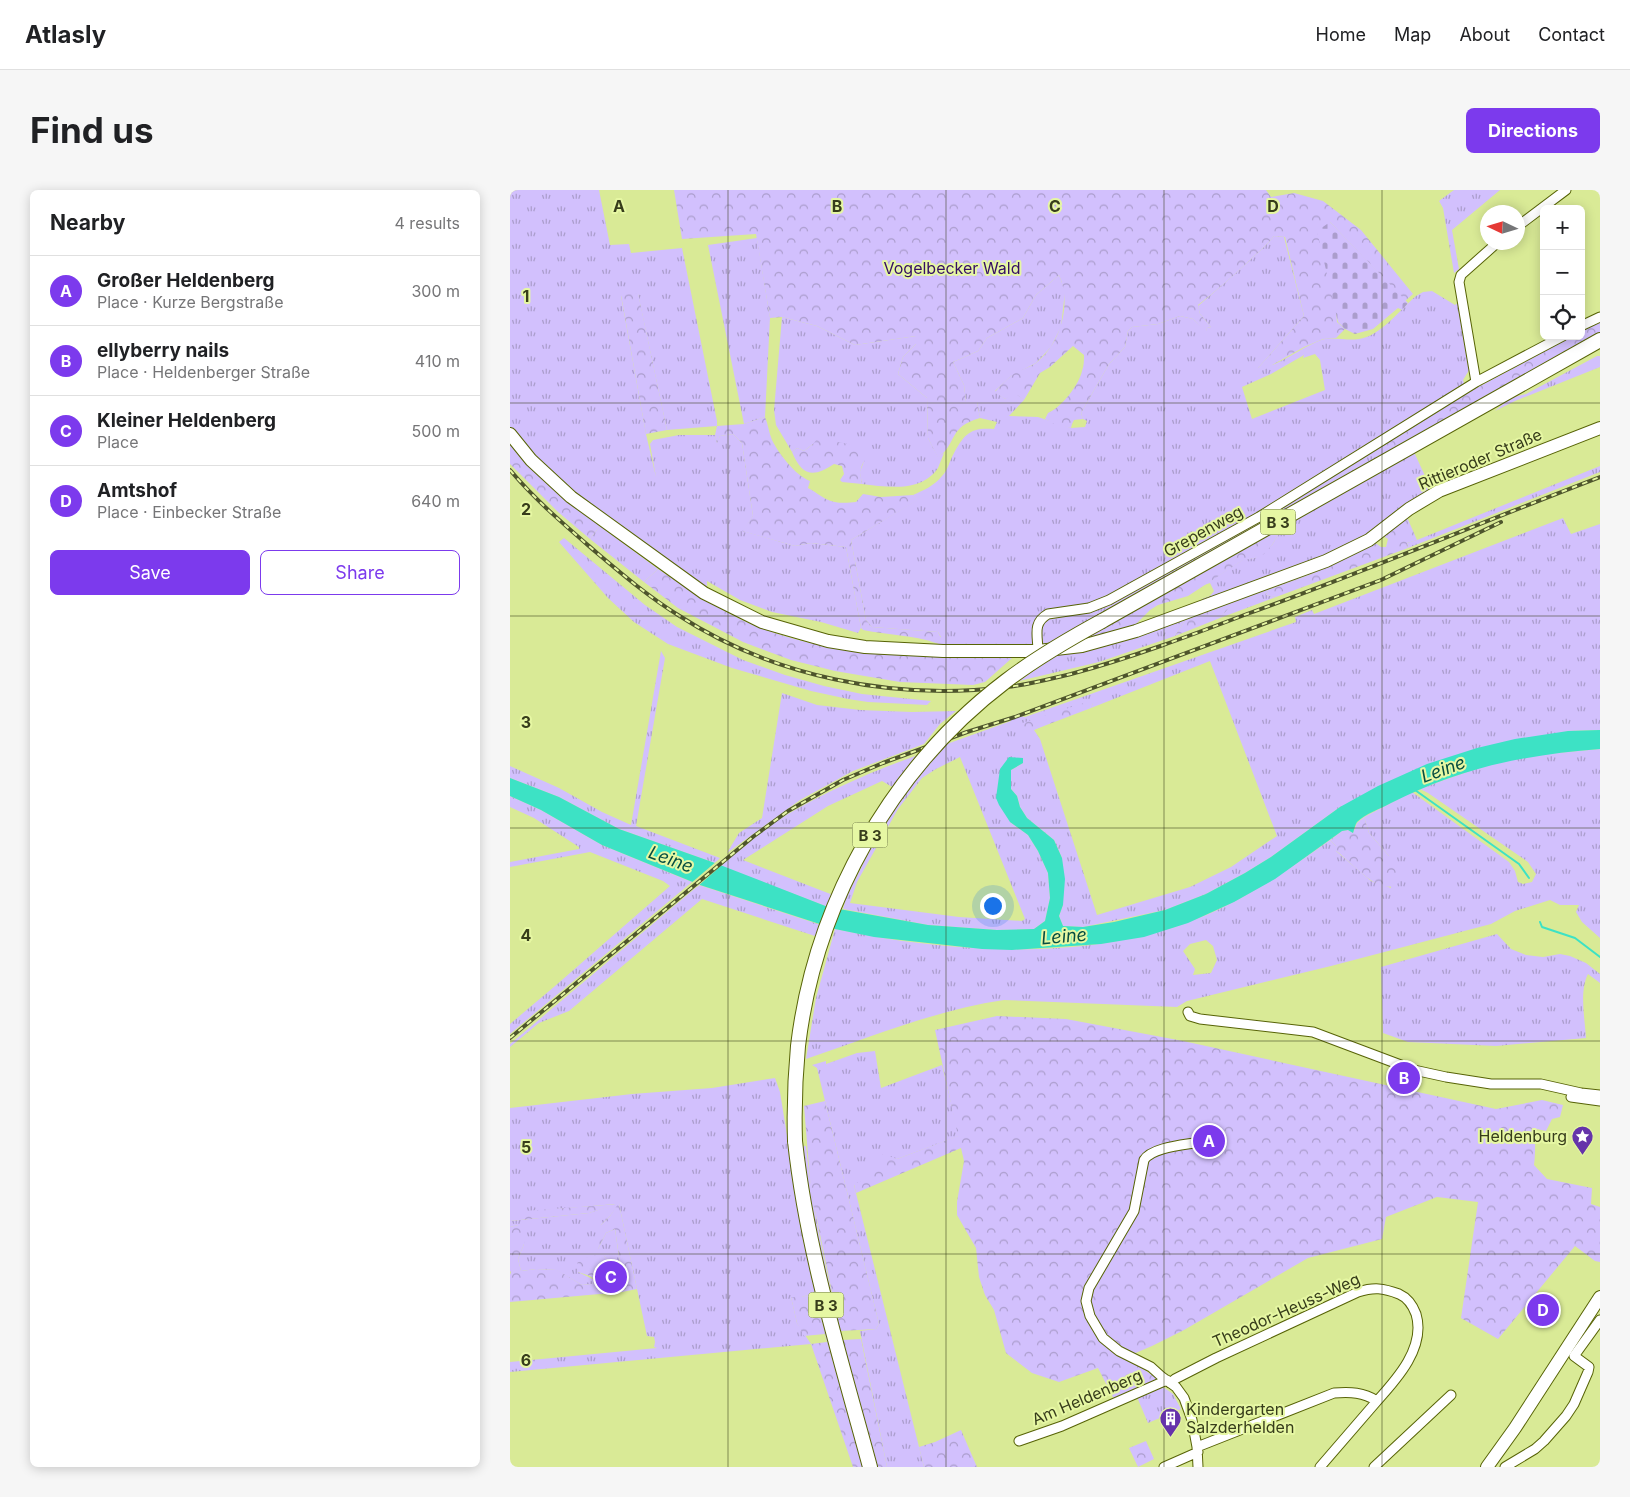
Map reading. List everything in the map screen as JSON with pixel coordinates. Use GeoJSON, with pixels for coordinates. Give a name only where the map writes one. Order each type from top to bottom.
{"type":"FeatureCollection","features":[{"type":"Feature","properties":{"kind":"main road","name":"B 3"},"geometry":{"type":"LineString","coordinates":[[870,1467],[831,1327],[809,1236],[801,1190],[796,1141],[795,1094],[798,1046],[811,976],[825,931],[842,888],[874,827],[914,771],[944,736],[1005,681],[1030,664],[1102,621],[1600,340]]}},
{"type":"Feature","properties":{"kind":"street"},"geometry":{"type":"LineString","coordinates":[[1525,221],[1566,190]]}},
{"type":"Feature","properties":{"kind":"street"},"geometry":{"type":"LineString","coordinates":[[1476,382],[1459,282],[1461,275],[1489,250]]}},
{"type":"Feature","properties":{"kind":"street"},"geometry":{"type":"LineString","coordinates":[[1585,324],[1600,317]]}},
{"type":"Feature","properties":{"kind":"street","name":"Grepenweg"},"geometry":{"type":"LineString","coordinates":[[1038,651],[1037,626],[1042,617],[1048,614],[1089,608],[1109,600],[1259,517],[1476,382],[1555,340]]}},
{"type":"Feature","properties":{"kind":"street"},"geometry":{"type":"LineString","coordinates":[[1583,350],[1600,349]]}},
{"type":"Feature","properties":{"kind":"street","name":"Rittieroder Straße"},"geometry":{"type":"LineString","coordinates":[[510,434],[531,460],[571,497],[704,593],[762,622],[828,641],[865,647],[943,651],[1038,651],[1082,646],[1136,631],[1326,561],[1379,533],[1409,509],[1451,485],[1600,428]]}},
{"type":"Feature","properties":{"kind":"street"},"geometry":{"type":"LineString","coordinates":[[1188,1012],[1190,1016],[1200,1019],[1313,1032],[1414,1070],[1446,1077],[1491,1084],[1541,1084],[1580,1093],[1600,1095]]}},
{"type":"Feature","properties":{"kind":"street"},"geometry":{"type":"LineString","coordinates":[[1541,1084],[1541,1089],[1547,1092],[1584,1100],[1600,1101]]}},
{"type":"Feature","properties":{"kind":"street"},"geometry":{"type":"LineString","coordinates":[[1198,1467],[1192,1420],[1184,1398],[1176,1387],[1151,1367],[1119,1352],[1103,1338],[1090,1316],[1086,1300],[1089,1288],[1134,1211],[1144,1160],[1148,1154],[1200,1142]]}},
{"type":"Feature","properties":{"kind":"street","name":"Theodor-Heuss-Weg"},"geometry":{"type":"LineString","coordinates":[[1168,1382],[1358,1292],[1371,1288],[1387,1290],[1403,1296],[1413,1306],[1419,1323],[1418,1339],[1411,1357],[1387,1390],[1320,1467]]}},
{"type":"Feature","properties":{"kind":"street"},"geometry":{"type":"LineString","coordinates":[[1568,1356],[1600,1297]]}},
{"type":"Feature","properties":{"kind":"street"},"geometry":{"type":"LineString","coordinates":[[1487,1467],[1568,1356],[1600,1320]]}},
{"type":"Feature","properties":{"kind":"street"},"geometry":{"type":"LineString","coordinates":[[1505,1467],[1544,1441],[1574,1404],[1589,1367],[1568,1356]]}},
{"type":"Feature","properties":{"kind":"street","name":"Am Heldenberg"},"geometry":{"type":"LineString","coordinates":[[1019,1441],[1062,1426],[1168,1382]]}},
{"type":"Feature","properties":{"kind":"street"},"geometry":{"type":"LineString","coordinates":[[1164,1467],[1197,1450],[1334,1393],[1351,1392],[1367,1395],[1377,1401]]}},
{"type":"Feature","properties":{"kind":"street"},"geometry":{"type":"LineString","coordinates":[[1374,1467],[1451,1395]]}},
{"type":"Feature","properties":{"kind":"green space"},"geometry":{"type":"Polygon","coordinates":[[[510,190],[599,190],[610,245],[629,244],[631,253],[682,248],[717,426],[667,430],[638,294],[621,296],[646,434],[656,477],[650,444],[653,440],[679,435],[715,435],[717,443],[720,436],[733,434],[742,443],[753,516],[743,531],[795,546],[811,543],[846,547],[861,628],[858,633],[821,622],[772,612],[740,600],[707,581],[707,588],[764,618],[818,633],[874,643],[942,645],[936,643],[941,637],[938,632],[872,627],[866,620],[851,540],[917,500],[913,495],[929,487],[939,479],[946,471],[964,437],[969,433],[979,429],[994,429],[997,422],[980,418],[977,402],[966,402],[964,385],[953,362],[978,351],[987,338],[1023,318],[1036,295],[1059,275],[1065,291],[1061,327],[1051,347],[1036,363],[1011,376],[995,391],[1005,399],[1015,392],[1024,400],[1009,416],[1038,417],[1071,428],[1085,427],[1087,421],[1083,419],[1081,413],[1109,364],[1125,347],[1128,331],[1132,327],[1158,324],[1180,316],[1193,319],[1206,331],[1207,328],[1211,327],[1200,314],[1198,306],[1243,267],[1274,236],[1284,237],[1304,316],[1258,368],[1275,364],[1321,340],[1367,337],[1382,328],[1416,296],[1423,292],[1432,291],[1455,305],[1459,302],[1471,367],[1463,380],[1467,393],[1377,448],[1414,452],[1431,489],[1374,542],[1312,574],[1268,590],[1266,595],[1276,597],[1220,618],[1234,601],[1186,619],[1175,636],[1099,662],[1019,681],[1076,642],[1080,626],[1029,656],[823,645],[700,595],[510,440],[510,190]],[[1315,354],[1303,358],[1304,355],[1271,374],[1242,387],[1252,419],[1325,390],[1320,360],[1315,354]],[[1280,532],[1095,634],[1135,625],[1202,601],[1202,599],[1210,596],[1214,591],[1210,583],[1204,585],[1244,559],[1255,558],[1272,545],[1280,532]]]}},
{"type":"Feature","properties":{"kind":"green space","name":"Vogelbecker Wald"},"geometry":{"type":"Polygon","coordinates":[[[674,190],[1266,190],[1271,197],[1294,193],[1323,201],[1361,230],[1413,294],[1405,301],[1330,222],[1337,322],[1345,329],[1336,338],[1323,339],[1304,347],[1258,373],[1258,368],[1304,316],[1285,237],[1274,236],[1236,273],[1198,305],[1200,314],[1211,327],[1207,328],[1206,332],[1193,319],[1180,316],[1158,324],[1132,327],[1128,331],[1125,347],[1109,364],[1081,413],[1083,419],[1074,420],[1071,428],[1054,424],[1045,419],[1048,413],[1069,395],[1080,377],[1084,355],[1073,346],[1050,367],[1040,373],[1024,400],[1016,394],[1005,399],[995,392],[1012,375],[1036,363],[1052,345],[1058,334],[1064,310],[1063,286],[1059,275],[1036,295],[1023,318],[987,338],[978,351],[953,362],[964,385],[966,402],[977,402],[980,418],[958,430],[938,458],[928,438],[927,398],[898,374],[903,357],[916,344],[916,336],[855,345],[817,326],[782,317],[770,318],[756,234],[682,239],[674,190]]]}},
{"type":"Feature","properties":{"kind":"green space"},"geometry":{"type":"Polygon","coordinates":[[[1454,190],[1500,190],[1452,230],[1459,269],[1454,273],[1443,208],[1439,201],[1454,190]]]}},
{"type":"Feature","properties":{"kind":"green space"},"geometry":{"type":"Polygon","coordinates":[[[1330,222],[1408,303],[1402,310],[1398,308],[1373,329],[1355,334],[1345,329],[1338,322],[1317,231],[1330,222]]]}},
{"type":"Feature","properties":{"kind":"green space"},"geometry":{"type":"Polygon","coordinates":[[[757,238],[770,318],[765,417],[744,424],[708,245],[757,238]]]}},
{"type":"Feature","properties":{"kind":"green space"},"geometry":{"type":"Polygon","coordinates":[[[638,293],[667,430],[646,434],[621,295],[638,293]]]}},
{"type":"Feature","properties":{"kind":"green space"},"geometry":{"type":"Polygon","coordinates":[[[782,317],[817,326],[855,345],[916,336],[916,344],[903,357],[898,374],[927,398],[928,438],[938,457],[944,453],[938,468],[931,476],[913,485],[893,487],[862,484],[860,472],[864,461],[813,444],[804,451],[797,448],[792,452],[776,425],[774,410],[782,317]]]}},
{"type":"Feature","properties":{"kind":"green space"},"geometry":{"type":"Polygon","coordinates":[[[1600,322],[1600,333],[1384,454],[1376,449],[1467,393],[1566,340],[1585,340],[1585,330],[1600,322]]]}},
{"type":"Feature","properties":{"kind":"green space"},"geometry":{"type":"Polygon","coordinates":[[[1600,356],[1600,367],[1495,411],[1510,398],[1526,394],[1600,356]]]}},
{"type":"Feature","properties":{"kind":"green space"},"geometry":{"type":"Polygon","coordinates":[[[765,417],[772,440],[783,458],[793,469],[810,481],[808,488],[824,498],[833,502],[845,503],[856,502],[863,494],[881,497],[913,495],[918,500],[851,540],[866,620],[872,627],[938,632],[941,638],[936,643],[863,630],[861,628],[846,547],[811,543],[795,546],[742,531],[753,516],[742,443],[733,434],[720,436],[717,444],[715,435],[717,426],[744,424],[765,417]]]}},
{"type":"Feature","properties":{"kind":"green space"},"geometry":{"type":"Polygon","coordinates":[[[818,438],[863,447],[868,458],[862,466],[862,484],[842,482],[840,480],[844,474],[842,466],[834,464],[814,473],[804,470],[800,466],[792,452],[797,448],[804,451],[818,438]]]}},
{"type":"Feature","properties":{"kind":"green space"},"geometry":{"type":"Polygon","coordinates":[[[510,445],[555,491],[600,526],[590,539],[558,512],[510,464],[510,445]]]}},
{"type":"Feature","properties":{"kind":"green space"},"geometry":{"type":"Polygon","coordinates":[[[1600,466],[1600,472],[1408,548],[1407,543],[1600,466]]]}},
{"type":"Feature","properties":{"kind":"green space"},"geometry":{"type":"Polygon","coordinates":[[[1406,515],[1417,540],[1407,543],[1408,548],[1276,597],[1266,595],[1268,590],[1312,574],[1374,542],[1381,547],[1386,547],[1388,539],[1382,535],[1406,515]]]}},
{"type":"Feature","properties":{"kind":"green space"},"geometry":{"type":"Polygon","coordinates":[[[1563,518],[1571,534],[1600,524],[1600,730],[1568,731],[1340,807],[1271,857],[1206,894],[1165,910],[1083,927],[1063,926],[1059,916],[1063,905],[1062,858],[1054,840],[1027,818],[1020,807],[1017,796],[1011,789],[1011,770],[1023,763],[1009,757],[1010,822],[1028,835],[1048,873],[1050,898],[1045,921],[1034,929],[997,930],[928,925],[843,909],[846,898],[870,850],[896,805],[944,745],[1011,721],[1011,719],[1020,716],[1025,717],[1296,622],[1295,617],[1312,610],[1314,614],[1563,518]],[[1210,661],[1091,708],[1093,703],[1034,730],[1040,739],[1097,915],[1190,887],[1231,867],[1277,836],[1210,661]],[[960,757],[922,778],[898,809],[857,882],[850,903],[959,917],[1022,921],[1025,919],[960,757]]]}},
{"type":"Feature","properties":{"kind":"green space"},"geometry":{"type":"Polygon","coordinates":[[[600,526],[658,569],[644,582],[590,539],[600,526]]]}},
{"type":"Feature","properties":{"kind":"green space"},"geometry":{"type":"Polygon","coordinates":[[[1275,530],[1280,532],[1264,554],[1243,560],[1188,596],[1158,605],[1135,625],[1100,636],[1094,634],[1275,530]]]}},
{"type":"Feature","properties":{"kind":"green space"},"geometry":{"type":"Polygon","coordinates":[[[564,538],[645,605],[677,627],[743,660],[824,686],[862,694],[931,701],[927,705],[868,702],[811,691],[732,668],[668,644],[634,622],[608,598],[559,542],[564,538]]]}},
{"type":"Feature","properties":{"kind":"green space"},"geometry":{"type":"Polygon","coordinates":[[[658,569],[728,613],[753,625],[784,636],[848,650],[914,655],[1012,658],[985,682],[973,685],[900,682],[835,671],[791,660],[743,642],[678,608],[644,582],[658,569]]]}},
{"type":"Feature","properties":{"kind":"green space"},"geometry":{"type":"Polygon","coordinates":[[[1235,601],[1220,618],[1175,636],[1186,619],[1235,601]]]}},
{"type":"Feature","properties":{"kind":"green space"},"geometry":{"type":"Polygon","coordinates":[[[661,651],[665,658],[636,826],[720,858],[715,863],[619,829],[559,797],[510,778],[510,766],[559,788],[602,812],[631,825],[661,651]]]}},
{"type":"Feature","properties":{"kind":"green space"},"geometry":{"type":"Polygon","coordinates":[[[782,693],[817,705],[860,710],[956,711],[940,724],[924,744],[853,771],[800,800],[727,853],[739,833],[762,818],[782,693]]]}},
{"type":"Feature","properties":{"kind":"green space"},"geometry":{"type":"Polygon","coordinates":[[[1090,701],[1093,703],[1091,708],[1023,734],[1015,731],[1016,725],[1090,701]]]}},
{"type":"Feature","properties":{"kind":"green space"},"geometry":{"type":"Polygon","coordinates":[[[1600,749],[1600,938],[1582,922],[1576,912],[1579,905],[1560,905],[1550,900],[1515,911],[1491,924],[1187,1001],[1177,1007],[1004,1000],[929,1017],[806,1059],[816,998],[835,929],[877,937],[966,947],[1056,948],[1101,944],[1144,935],[1186,923],[1225,907],[1296,864],[1330,840],[1336,846],[1336,851],[1371,881],[1391,888],[1389,856],[1369,833],[1364,817],[1412,792],[1509,862],[1515,871],[1518,882],[1523,884],[1532,882],[1536,874],[1528,862],[1420,789],[1470,771],[1513,759],[1600,749]],[[1206,940],[1190,944],[1183,951],[1195,969],[1193,975],[1211,973],[1217,960],[1213,946],[1206,940]]]}},
{"type":"Feature","properties":{"kind":"green space"},"geometry":{"type":"Polygon","coordinates":[[[918,755],[894,788],[882,781],[828,806],[743,860],[833,895],[828,907],[721,866],[753,839],[788,814],[852,782],[918,755]]]}},
{"type":"Feature","properties":{"kind":"green space"},"geometry":{"type":"Polygon","coordinates":[[[510,796],[541,810],[602,845],[692,882],[510,1034],[510,1024],[670,886],[663,881],[590,852],[510,867],[510,862],[579,849],[579,847],[534,818],[510,807],[510,796]]]}},
{"type":"Feature","properties":{"kind":"green space"},"geometry":{"type":"Polygon","coordinates":[[[1364,817],[1369,833],[1389,856],[1399,873],[1400,881],[1393,886],[1376,883],[1367,877],[1336,851],[1336,846],[1330,840],[1342,831],[1348,830],[1353,833],[1357,823],[1364,817]]]}},
{"type":"Feature","properties":{"kind":"green space"},"geometry":{"type":"Polygon","coordinates":[[[699,885],[821,925],[818,937],[702,899],[569,1011],[539,1023],[510,1047],[510,1044],[699,885]]]}},
{"type":"Feature","properties":{"kind":"green space"},"geometry":{"type":"Polygon","coordinates":[[[1497,934],[1511,949],[1526,955],[1543,957],[1560,954],[1570,956],[1586,963],[1600,974],[1600,983],[1588,974],[1585,981],[1583,1006],[1586,1038],[1496,1046],[1408,1042],[1383,1033],[1381,967],[1497,934]]]}},
{"type":"Feature","properties":{"kind":"green space"},"geometry":{"type":"Polygon","coordinates":[[[997,1016],[1066,1019],[1183,1041],[1496,1109],[1542,1100],[1563,1105],[1560,1117],[1552,1119],[1546,1131],[1537,1129],[1534,1165],[1547,1179],[1592,1188],[1591,1204],[1600,1207],[1600,1262],[1595,1261],[1575,1246],[1498,1339],[1461,1318],[1478,1202],[1437,1197],[1386,1217],[1382,1239],[1308,1258],[1184,1330],[1126,1357],[1159,1380],[1114,1399],[1098,1368],[1059,1382],[1032,1373],[1006,1353],[994,1310],[985,1295],[979,1277],[976,1248],[957,1215],[957,1202],[964,1161],[961,1148],[856,1193],[854,1184],[868,1177],[871,1171],[871,1161],[883,1154],[897,1159],[958,1136],[935,1030],[997,1016]]]}},
{"type":"Feature","properties":{"kind":"green space"},"geometry":{"type":"Polygon","coordinates":[[[875,1051],[881,1088],[942,1065],[959,1136],[897,1159],[890,1158],[872,1172],[868,1179],[854,1185],[924,1467],[887,1467],[860,1331],[876,1329],[879,1324],[817,1068],[812,1065],[826,1061],[826,1064],[857,1053],[875,1051]]]}},
{"type":"Feature","properties":{"kind":"green space"},"geometry":{"type":"Polygon","coordinates":[[[775,1078],[780,1092],[789,1148],[806,1146],[811,1187],[826,1268],[877,1467],[865,1467],[814,1293],[802,1297],[791,1297],[797,1323],[811,1344],[510,1372],[510,1362],[657,1348],[654,1347],[654,1337],[647,1336],[619,1204],[601,1225],[598,1249],[606,1233],[615,1229],[621,1271],[613,1267],[604,1256],[578,1272],[601,1283],[582,1285],[556,1270],[536,1269],[521,1271],[518,1259],[524,1244],[518,1225],[510,1227],[510,1221],[589,1213],[616,1204],[510,1213],[510,1108],[632,1094],[712,1088],[775,1078]]]}},
{"type":"Feature","properties":{"kind":"green space"},"geometry":{"type":"Polygon","coordinates":[[[825,1101],[879,1324],[876,1329],[840,1331],[811,1191],[804,1106],[825,1101]]]}},
{"type":"Feature","properties":{"kind":"green space"},"geometry":{"type":"Polygon","coordinates":[[[618,1204],[589,1213],[510,1221],[510,1212],[618,1204]]]}},
{"type":"Feature","properties":{"kind":"green space"},"geometry":{"type":"Polygon","coordinates":[[[618,1204],[637,1289],[510,1302],[510,1227],[518,1225],[526,1228],[524,1244],[518,1259],[521,1271],[536,1269],[557,1270],[582,1285],[600,1283],[590,1276],[578,1272],[577,1263],[591,1255],[604,1256],[613,1267],[621,1270],[615,1229],[606,1233],[598,1249],[590,1247],[601,1225],[618,1204]]]}},
{"type":"Feature","properties":{"kind":"green space"},"geometry":{"type":"Polygon","coordinates":[[[814,1293],[825,1334],[804,1336],[797,1323],[791,1297],[802,1297],[814,1293]]]}},
{"type":"Feature","properties":{"kind":"green space"},"geometry":{"type":"Polygon","coordinates":[[[861,1339],[887,1467],[877,1467],[842,1340],[861,1339]]]}},
{"type":"Feature","properties":{"kind":"green space"},"geometry":{"type":"Polygon","coordinates":[[[827,1342],[865,1467],[853,1467],[811,1344],[827,1342]]]}},
{"type":"Feature","properties":{"kind":"green space"},"geometry":{"type":"Polygon","coordinates":[[[1163,1387],[1173,1394],[1181,1409],[1148,1423],[1137,1397],[1163,1387]]]}},
{"type":"Feature","properties":{"kind":"green space"},"geometry":{"type":"Polygon","coordinates":[[[961,1430],[977,1467],[924,1467],[919,1447],[961,1430]]]}},
{"type":"Feature","properties":{"kind":"green space"},"geometry":{"type":"Polygon","coordinates":[[[1146,1441],[1154,1459],[1138,1467],[1129,1448],[1146,1441]]]}},
{"type":"Feature","properties":{"kind":"water","name":"Leine"},"geometry":{"type":"Polygon","coordinates":[[[1600,730],[1600,749],[1518,759],[1467,772],[1417,791],[1364,816],[1357,822],[1353,833],[1348,830],[1342,831],[1275,879],[1234,902],[1188,923],[1144,937],[1101,944],[1012,950],[982,949],[874,937],[835,929],[700,885],[602,845],[541,810],[510,796],[510,778],[559,797],[619,829],[715,863],[828,907],[928,925],[997,930],[1034,929],[1045,921],[1050,898],[1048,873],[1028,835],[1010,822],[996,798],[1000,769],[1009,757],[1023,758],[1023,763],[1011,770],[1011,789],[1017,796],[1020,807],[1027,818],[1054,840],[1062,858],[1065,879],[1063,905],[1059,916],[1063,926],[1083,927],[1165,910],[1206,894],[1271,857],[1340,807],[1378,786],[1427,764],[1477,748],[1515,739],[1568,731],[1600,730]]]}},
{"type":"Feature","properties":{"kind":"pier"},"geometry":{"type":"Polygon","coordinates":[[[717,861],[723,864],[697,887],[690,884],[717,861]]]}},
{"type":"Feature","properties":{"kind":"waterway","name":"Leine"},"geometry":{"type":"LineString","coordinates":[[1415,790],[1519,864],[1529,878]]}},
{"type":"Feature","properties":{"kind":"waterway"},"geometry":{"type":"LineString","coordinates":[[1540,922],[1542,927],[1575,938],[1600,957]]}},
{"type":"Feature","properties":{"kind":"railway"},"geometry":{"type":"LineString","coordinates":[[510,470],[552,513],[626,578],[667,608],[715,636],[754,654],[794,669],[836,680],[878,687],[921,690],[964,690],[1014,686],[1071,674],[1116,661],[1291,598],[1600,477]]}},
{"type":"Feature","properties":{"kind":"railway"},"geometry":{"type":"LineString","coordinates":[[510,1038],[754,836],[788,811],[843,780],[883,763],[967,732],[1015,717],[1381,580],[1501,522]]}},
{"type":"Feature","properties":{"kind":"place","name":"ellyberry nails"},"geometry":{"type":"Point","coordinates":[1404,1078]}},
{"type":"Feature","properties":{"kind":"place","name":"Großer Heldenberg"},"geometry":{"type":"Point","coordinates":[1209,1141]}},
{"type":"Feature","properties":{"kind":"place","name":"Heldenburg"},"geometry":{"type":"Point","coordinates":[1583,1155]}},
{"type":"Feature","properties":{"kind":"place","name":"Kleiner Heldenberg"},"geometry":{"type":"Point","coordinates":[611,1277]}},
{"type":"Feature","properties":{"kind":"place","name":"Amtshof"},"geometry":{"type":"Point","coordinates":[1543,1310]}},
{"type":"Feature","properties":{"kind":"place","name":"Kindergarten Salzderhelden"},"geometry":{"type":"Point","coordinates":[1170,1437]}}]}
